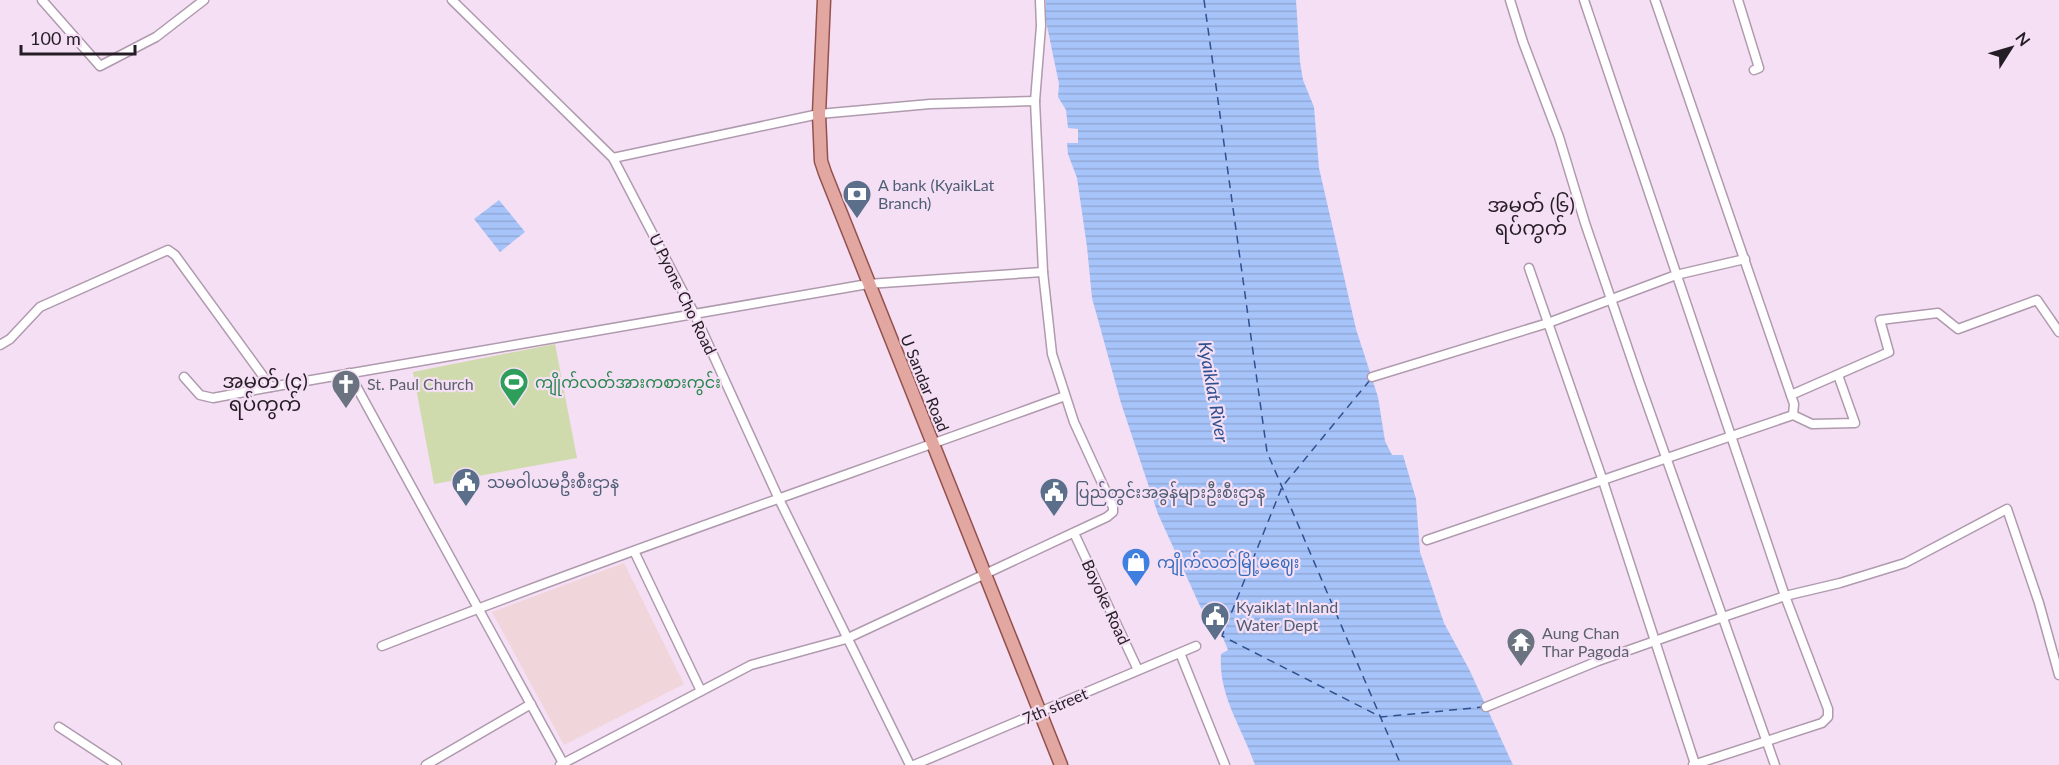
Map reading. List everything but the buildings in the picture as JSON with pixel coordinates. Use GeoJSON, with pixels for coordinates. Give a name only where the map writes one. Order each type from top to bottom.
{"type":"FeatureCollection","features":[{"type":"Feature","properties":{"kind":"main road","name":"U Sandar Road"},"geometry":{"type":"LineString","coordinates":[[824,0],[819,114],[821,161],[1061,765]]}},
{"type":"Feature","properties":{"kind":"street"},"geometry":{"type":"LineString","coordinates":[[42,0],[100,66],[156,37],[204,0]]}},
{"type":"Feature","properties":{"kind":"street","name":"U Pyone Cho Road"},"geometry":{"type":"LineString","coordinates":[[452,0],[613,158],[694,313],[846,639],[912,765]]}},
{"type":"Feature","properties":{"kind":"street"},"geometry":{"type":"LineString","coordinates":[[349,373],[562,764],[751,665],[846,639],[1110,516],[1113,510],[1065,396],[1052,354],[1043,272],[1035,101],[1041,0]]}},
{"type":"Feature","properties":{"kind":"street"},"geometry":{"type":"LineString","coordinates":[[1510,0],[1523,42],[1559,137],[1611,299],[1775,765]]}},
{"type":"Feature","properties":{"kind":"street"},"geometry":{"type":"LineString","coordinates":[[1529,268],[1603,481],[1694,765],[1822,723],[1828,717],[1828,709],[1785,596],[1584,0]]}},
{"type":"Feature","properties":{"kind":"street"},"geometry":{"type":"LineString","coordinates":[[1655,0],[1794,404],[1793,415]]}},
{"type":"Feature","properties":{"kind":"street"},"geometry":{"type":"LineString","coordinates":[[1738,0],[1759,68],[1754,70]]}},
{"type":"Feature","properties":{"kind":"street"},"geometry":{"type":"LineString","coordinates":[[613,158],[819,114],[930,104],[1035,101]]}},
{"type":"Feature","properties":{"kind":"street"},"geometry":{"type":"LineString","coordinates":[[0,345],[10,339],[40,307],[168,250],[175,255],[271,387]]}},
{"type":"Feature","properties":{"kind":"street"},"geometry":{"type":"LineString","coordinates":[[1372,377],[1548,323],[1676,275],[1745,259]]}},
{"type":"Feature","properties":{"kind":"street"},"geometry":{"type":"LineString","coordinates":[[184,377],[200,395],[213,398],[868,284],[1043,272]]}},
{"type":"Feature","properties":{"kind":"street"},"geometry":{"type":"LineString","coordinates":[[1791,395],[1889,352],[1880,320],[1938,313],[1958,329],[2037,300],[2059,332]]}},
{"type":"Feature","properties":{"kind":"street"},"geometry":{"type":"LineString","coordinates":[[1427,540],[1793,415],[1812,424],[1856,423],[1839,375]]}},
{"type":"Feature","properties":{"kind":"street"},"geometry":{"type":"LineString","coordinates":[[382,646],[778,497],[1065,396]]}},
{"type":"Feature","properties":{"kind":"street"},"geometry":{"type":"LineString","coordinates":[[1485,707],[1598,661],[1723,617],[1785,596],[1840,583],[1905,563],[2007,509],[2059,675]]}},
{"type":"Feature","properties":{"kind":"street","name":"Boyoke Road"},"geometry":{"type":"LineString","coordinates":[[1074,533],[1138,670]]}},
{"type":"Feature","properties":{"kind":"street"},"geometry":{"type":"LineString","coordinates":[[634,551],[700,692]]}},
{"type":"Feature","properties":{"kind":"street","name":"7th street"},"geometry":{"type":"LineString","coordinates":[[912,765],[1196,646]]}},
{"type":"Feature","properties":{"kind":"street"},"geometry":{"type":"LineString","coordinates":[[1180,653],[1225,765]]}},
{"type":"Feature","properties":{"kind":"street"},"geometry":{"type":"LineString","coordinates":[[426,765],[531,704]]}},
{"type":"Feature","properties":{"kind":"street"},"geometry":{"type":"LineString","coordinates":[[59,728],[117,765]]}},
{"type":"Feature","properties":{"kind":"shaded area"},"geometry":{"type":"Polygon","coordinates":[[[624,563],[684,684],[564,745],[492,612],[624,563]]]}},
{"type":"Feature","properties":{"kind":"green space"},"geometry":{"type":"Polygon","coordinates":[[[555,344],[577,458],[434,484],[413,372],[555,344]]]}},
{"type":"Feature","properties":{"kind":"water","name":"Kyaiklat River"},"geometry":{"type":"Polygon","coordinates":[[[1046,0],[1296,0],[1300,62],[1303,80],[1314,107],[1319,168],[1356,329],[1378,397],[1385,441],[1392,455],[1403,455],[1416,499],[1420,552],[1444,623],[1469,669],[1513,765],[1255,765],[1223,684],[1221,654],[1228,650],[1217,623],[1210,624],[1200,606],[1158,514],[1121,403],[1092,298],[1077,178],[1068,154],[1067,143],[1078,143],[1078,129],[1068,128],[1066,110],[1058,97],[1059,84],[1046,21],[1046,0]]]}},
{"type":"Feature","properties":{"kind":"water"},"geometry":{"type":"Polygon","coordinates":[[[499,200],[525,232],[500,252],[474,219],[499,200]]]}},
{"type":"Feature","properties":{"kind":"ferry route"},"geometry":{"type":"LineString","coordinates":[[1204,0],[1267,452],[1401,765]]}},
{"type":"Feature","properties":{"kind":"ferry route"},"geometry":{"type":"LineString","coordinates":[[1370,380],[1282,487],[1222,636],[1381,717],[1483,707]]}},
{"type":"Feature","properties":{"kind":"place","name":"A bank (KyaikLat Branch)"},"geometry":{"type":"Point","coordinates":[857,220]}},
{"type":"Feature","properties":{"kind":"place","name":"ကျိုက်လတ်အားကစားကွင်း"},"geometry":{"type":"Point","coordinates":[514,408]}},
{"type":"Feature","properties":{"kind":"place","name":"St. Paul Church"},"geometry":{"type":"Point","coordinates":[346,410]}},
{"type":"Feature","properties":{"kind":"place","name":"သမဝါယမဦးစီးဌာန"},"geometry":{"type":"Point","coordinates":[466,508]}},
{"type":"Feature","properties":{"kind":"place","name":"ပြည်တွင်းအခွန်များဦးစီးဌာန"},"geometry":{"type":"Point","coordinates":[1054,518]}},
{"type":"Feature","properties":{"kind":"place","name":"ကျိုက်လတ်မြို့မဈေး"},"geometry":{"type":"Point","coordinates":[1136,588]}},
{"type":"Feature","properties":{"kind":"place","name":"Kyaiklat Inland Water Dept"},"geometry":{"type":"Point","coordinates":[1215,642]}},
{"type":"Feature","properties":{"kind":"place","name":"Aung Chan Thar Pagoda"},"geometry":{"type":"Point","coordinates":[1521,668]}},
{"type":"Feature","properties":{"kind":"district","name":"အမှတ် (၆) ရပ်ကွက်"},"geometry":{"type":"Point","coordinates":[1531,216]}},
{"type":"Feature","properties":{"kind":"district","name":"အမှတ် (၄) ရပ်ကွက်"},"geometry":{"type":"Point","coordinates":[265,392]}}]}
